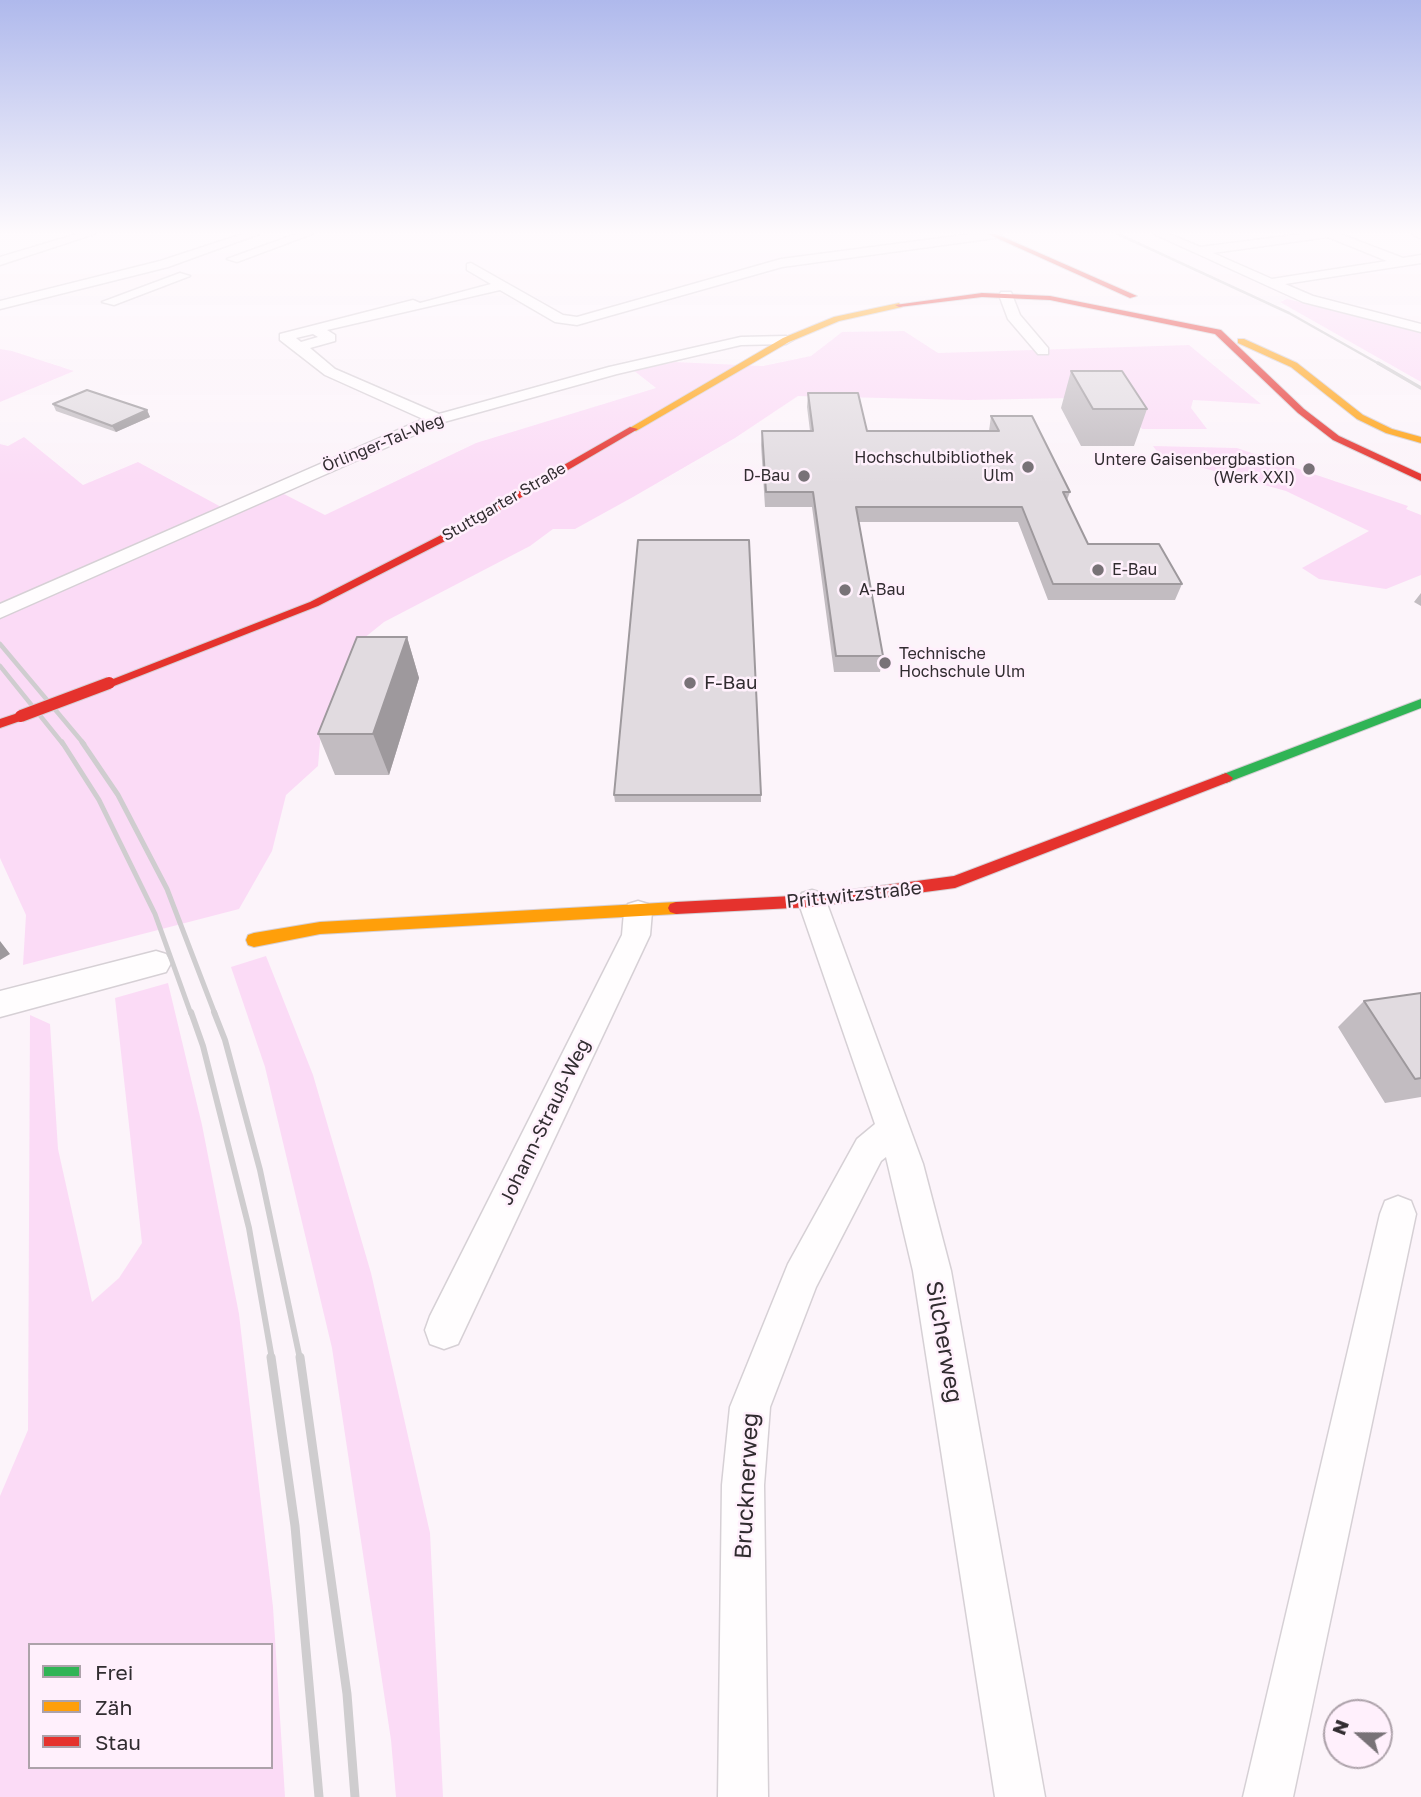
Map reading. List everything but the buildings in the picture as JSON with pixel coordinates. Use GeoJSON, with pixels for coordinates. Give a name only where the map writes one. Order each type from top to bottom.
{"type":"FeatureCollection","features":[{"type":"Feature","properties":{"kind":"main road","name":"Stuttgarter Straße"},"geometry":{"type":"LineString","coordinates":[[0,724],[267,625],[326,599],[451,534],[786,340],[843,318]]}},
{"type":"Feature","properties":{"kind":"main road","name":"Stuttgarter Straße"},"geometry":{"type":"LineString","coordinates":[[1155,318],[1218,332]]}},
{"type":"Feature","properties":{"kind":"main road"},"geometry":{"type":"LineString","coordinates":[[1185,318],[1294,365],[1372,424],[1421,440]]}},
{"type":"Feature","properties":{"kind":"main road"},"geometry":{"type":"LineString","coordinates":[[1218,332],[1301,411],[1335,438],[1421,478]]}},
{"type":"Feature","properties":{"kind":"main road","name":"Prittwitzstraße"},"geometry":{"type":"LineString","coordinates":[[254,940],[320,928],[812,901],[956,882],[1421,703]]}},
{"type":"Feature","properties":{"kind":"street"},"geometry":{"type":"LineString","coordinates":[[363,318],[315,329],[330,338],[299,347],[330,372],[406,408],[438,419]]}},
{"type":"Feature","properties":{"kind":"street"},"geometry":{"type":"LineString","coordinates":[[558,318],[578,321],[589,318]]}},
{"type":"Feature","properties":{"kind":"street"},"geometry":{"type":"LineString","coordinates":[[1015,318],[1043,351]]}},
{"type":"Feature","properties":{"kind":"street"},"geometry":{"type":"LineString","coordinates":[[1381,318],[1421,328]]}},
{"type":"Feature","properties":{"kind":"street","name":"Örlinger-Tal-Weg"},"geometry":{"type":"LineString","coordinates":[[0,612],[438,419],[614,370],[741,341],[786,340]]}},
{"type":"Feature","properties":{"kind":"street","name":"Silcherweg"},"geometry":{"type":"LineString","coordinates":[[812,901],[906,1164],[932,1271],[1020,1797]]}},
{"type":"Feature","properties":{"kind":"street","name":"Johann-Strauß-Weg"},"geometry":{"type":"LineString","coordinates":[[444,1330],[636,935],[638,912]]}},
{"type":"Feature","properties":{"kind":"street"},"geometry":{"type":"LineString","coordinates":[[0,1004],[156,963]]}},
{"type":"Feature","properties":{"kind":"street","name":"Brucknerweg"},"geometry":{"type":"LineString","coordinates":[[743,1797],[743,1485],[750,1407],[801,1277],[869,1150],[894,1130]]}},
{"type":"Feature","properties":{"kind":"street"},"geometry":{"type":"LineString","coordinates":[[1268,1797],[1398,1214]]}},
{"type":"Feature","properties":{"kind":"shaded area"},"geometry":{"type":"Polygon","coordinates":[[[1308,318],[1374,318],[1421,328],[1421,382],[1308,318]]]}},
{"type":"Feature","properties":{"kind":"shaded area"},"geometry":{"type":"Polygon","coordinates":[[[904,331],[938,353],[1189,345],[1261,404],[1193,400],[1191,408],[1207,429],[1142,429],[1120,397],[968,400],[798,396],[735,438],[633,497],[575,529],[553,529],[530,546],[384,622],[358,643],[321,730],[318,766],[286,795],[272,851],[239,909],[23,965],[26,915],[0,858],[0,615],[278,491],[325,515],[476,443],[656,388],[633,370],[675,362],[763,366],[811,356],[842,332],[904,331]]]}},
{"type":"Feature","properties":{"kind":"shaded area"},"geometry":{"type":"Polygon","coordinates":[[[0,349],[12,351],[74,371],[0,402],[0,349]]]}},
{"type":"Feature","properties":{"kind":"shaded area"},"geometry":{"type":"Polygon","coordinates":[[[24,437],[83,485],[138,462],[223,508],[0,605],[0,444],[8,446],[24,437]]]}},
{"type":"Feature","properties":{"kind":"shaded area"},"geometry":{"type":"Polygon","coordinates":[[[1153,446],[1237,448],[1408,506],[1406,509],[1421,515],[1421,575],[1386,589],[1319,579],[1302,568],[1369,531],[1286,491],[1160,456],[1153,446]]]}},
{"type":"Feature","properties":{"kind":"shaded area"},"geometry":{"type":"Polygon","coordinates":[[[266,956],[313,1075],[371,1273],[430,1533],[443,1797],[396,1797],[391,1740],[332,1348],[265,1067],[231,967],[266,956]]]}},
{"type":"Feature","properties":{"kind":"shaded area"},"geometry":{"type":"Polygon","coordinates":[[[168,983],[202,1125],[239,1314],[273,1607],[285,1797],[0,1797],[0,1496],[28,1430],[30,1015],[50,1024],[58,1149],[92,1302],[119,1278],[142,1243],[115,998],[168,983]]]}},
{"type":"Feature","properties":{"kind":"railway"},"geometry":{"type":"LineString","coordinates":[[1298,318],[1381,365]]}},
{"type":"Feature","properties":{"kind":"railway"},"geometry":{"type":"LineString","coordinates":[[1378,363],[1421,388]]}},
{"type":"Feature","properties":{"kind":"railway"},"geometry":{"type":"LineString","coordinates":[[0,644],[84,744]]}},
{"type":"Feature","properties":{"kind":"railway"},"geometry":{"type":"LineString","coordinates":[[0,666],[63,744]]}},
{"type":"Feature","properties":{"kind":"railway"},"geometry":{"type":"LineString","coordinates":[[62,742],[99,800],[155,914],[191,1014]]}},
{"type":"Feature","properties":{"kind":"railway"},"geometry":{"type":"LineString","coordinates":[[82,742],[118,795],[167,889],[215,1014]]}},
{"type":"Feature","properties":{"kind":"railway"},"geometry":{"type":"LineString","coordinates":[[191,1012],[203,1046],[249,1228],[272,1359]]}},
{"type":"Feature","properties":{"kind":"railway"},"geometry":{"type":"LineString","coordinates":[[214,1012],[225,1040],[260,1170],[300,1359]]}},
{"type":"Feature","properties":{"kind":"railway"},"geometry":{"type":"LineString","coordinates":[[271,1357],[295,1526],[319,1797]]}},
{"type":"Feature","properties":{"kind":"railway"},"geometry":{"type":"LineString","coordinates":[[300,1357],[347,1694],[355,1797]]}},
{"type":"Feature","properties":{"kind":"traffic: fast"},"geometry":{"type":"LineString","coordinates":[[1226,778],[1421,703]]}},
{"type":"Feature","properties":{"kind":"traffic: slow"},"geometry":{"type":"LineString","coordinates":[[633,429],[786,340],[842,318]]}},
{"type":"Feature","properties":{"kind":"traffic: slow"},"geometry":{"type":"LineString","coordinates":[[1241,341],[1294,365],[1360,417],[1389,431],[1421,440]]}},
{"type":"Feature","properties":{"kind":"traffic: slow"},"geometry":{"type":"LineString","coordinates":[[254,940],[320,928],[676,908]]}},
{"type":"Feature","properties":{"kind":"traffic: jam"},"geometry":{"type":"LineString","coordinates":[[1148,318],[1218,332],[1301,411],[1336,438],[1421,478]]}},
{"type":"Feature","properties":{"kind":"traffic: jam"},"geometry":{"type":"LineString","coordinates":[[109,683],[314,604],[451,534],[633,429]]}},
{"type":"Feature","properties":{"kind":"traffic: jam"},"geometry":{"type":"LineString","coordinates":[[21,716],[109,683]]}},
{"type":"Feature","properties":{"kind":"traffic: jam"},"geometry":{"type":"LineString","coordinates":[[0,724],[21,716]]}},
{"type":"Feature","properties":{"kind":"traffic: jam"},"geometry":{"type":"LineString","coordinates":[[676,908],[812,901],[955,882],[1226,778]]}},
{"type":"Feature","properties":{"kind":"place","name":"Hochschulbibliothek Ulm"},"geometry":{"type":"Point","coordinates":[1028,467]}},
{"type":"Feature","properties":{"kind":"place","name":"Untere Gaisenbergbastion (Werk XXI)"},"geometry":{"type":"Point","coordinates":[1309,469]}},
{"type":"Feature","properties":{"kind":"place","name":"D-Bau"},"geometry":{"type":"Point","coordinates":[804,476]}},
{"type":"Feature","properties":{"kind":"place","name":"E-Bau"},"geometry":{"type":"Point","coordinates":[1098,570]}},
{"type":"Feature","properties":{"kind":"place","name":"A-Bau"},"geometry":{"type":"Point","coordinates":[845,590]}},
{"type":"Feature","properties":{"kind":"place","name":"Technische Hochschule Ulm"},"geometry":{"type":"Point","coordinates":[885,663]}},
{"type":"Feature","properties":{"kind":"place","name":"F-Bau"},"geometry":{"type":"Point","coordinates":[690,683]}}]}
